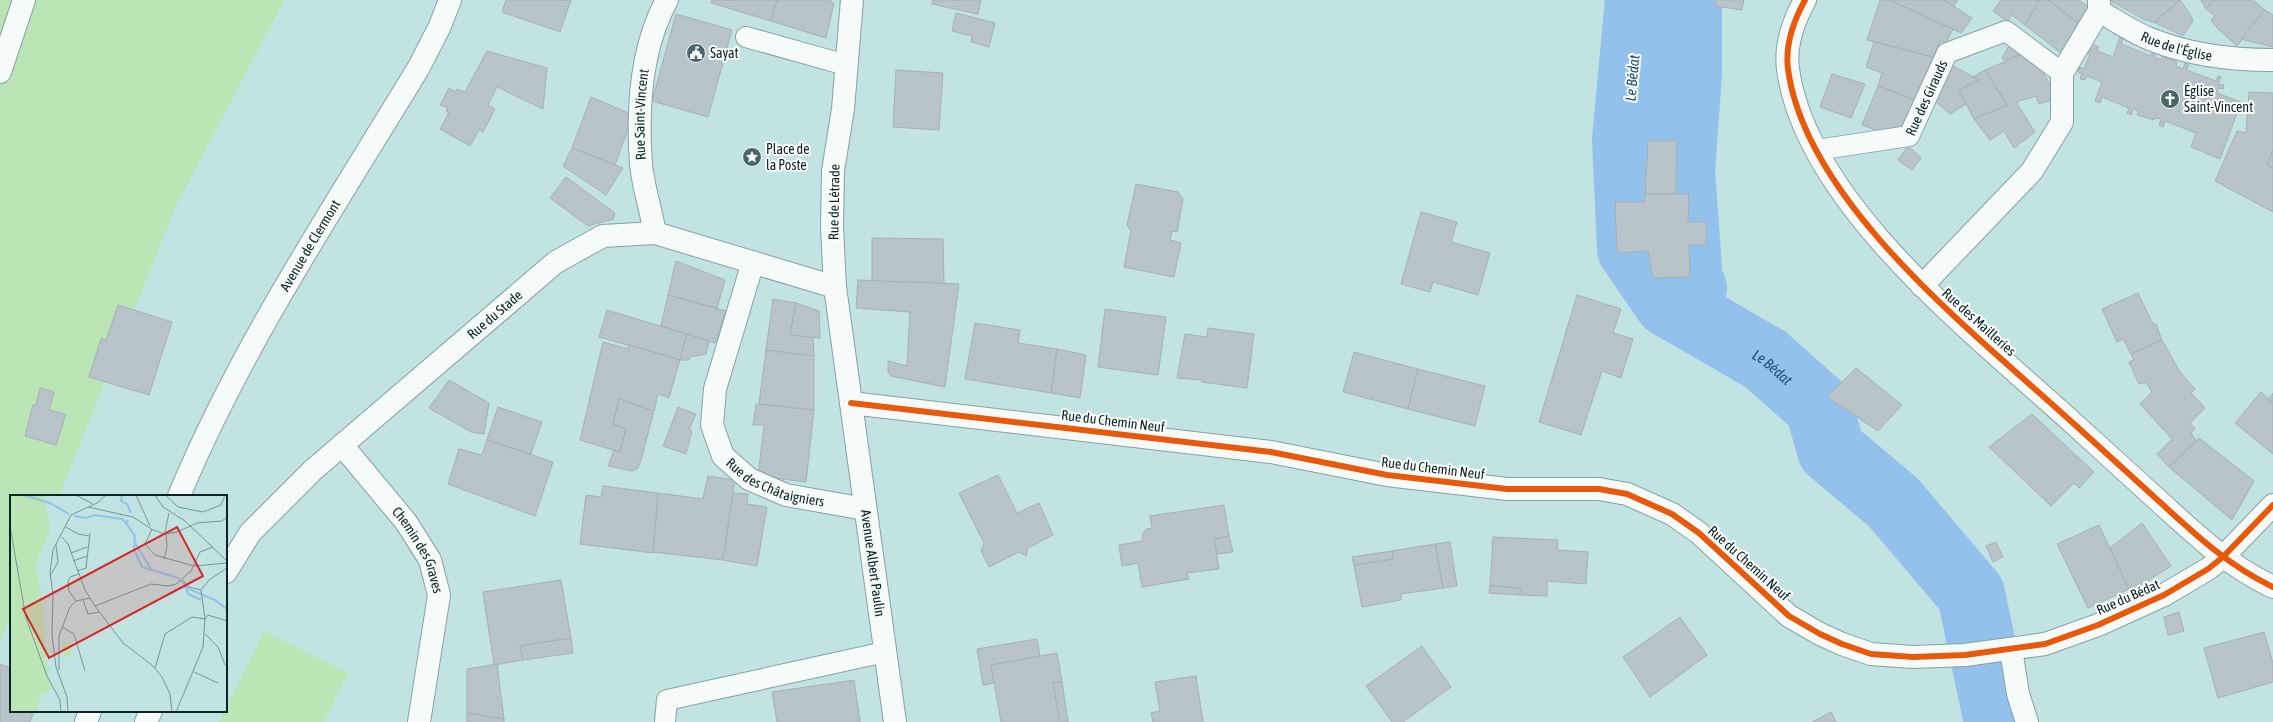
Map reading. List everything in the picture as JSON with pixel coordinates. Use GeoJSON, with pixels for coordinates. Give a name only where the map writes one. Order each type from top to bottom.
{"type":"FeatureCollection","features":[{"type":"Feature","properties":{"kind":"street"},"geometry":{"type":"LineString","coordinates":[[0,72],[24,0]]}},
{"type":"Feature","properties":{"kind":"street","name":"Avenue de Clermont"},"geometry":{"type":"LineString","coordinates":[[179,495],[208,432],[254,343],[419,67],[440,26],[450,0]]}},
{"type":"Feature","properties":{"kind":"street","name":"Rue Saint-Vincent"},"geometry":{"type":"LineString","coordinates":[[655,233],[641,164],[641,78],[657,18],[668,0]]}},
{"type":"Feature","properties":{"kind":"street","name":"Rue de Létrade"},"geometry":{"type":"LineString","coordinates":[[851,403],[836,287],[832,226],[833,171],[843,108],[852,0]]}},
{"type":"Feature","properties":{"kind":"street","name":"Rue des Mailleries"},"geometry":{"type":"LineString","coordinates":[[1805,0],[1793,28],[1788,52],[1788,69],[1796,101],[1817,150],[1842,192],[1876,236],[1922,286],[2202,542],[2257,580],[2273,587]]}},
{"type":"Feature","properties":{"kind":"street"},"geometry":{"type":"LineString","coordinates":[[1922,286],[2032,171],[2062,122],[2062,73],[2099,6]]}},
{"type":"Feature","properties":{"kind":"street","name":"Rue de l'Église"},"geometry":{"type":"LineString","coordinates":[[2099,6],[2149,39],[2193,53],[2237,60],[2273,60]]}},
{"type":"Feature","properties":{"kind":"street","name":"Rue du Stade"},"geometry":{"type":"LineString","coordinates":[[227,570],[250,533],[262,519],[342,445],[556,262],[603,236],[655,233],[836,287]]}},
{"type":"Feature","properties":{"kind":"street","name":"Rue des Châtaigniers"},"geometry":{"type":"LineString","coordinates":[[753,262],[715,389],[712,425],[723,456],[749,479],[786,495],[865,509]]}},
{"type":"Feature","properties":{"kind":"street","name":"Avenue Albert Paulin"},"geometry":{"type":"LineString","coordinates":[[851,403],[895,722]]}},
{"type":"Feature","properties":{"kind":"street","name":"Rue du Chemin Neuf"},"geometry":{"type":"LineString","coordinates":[[851,403],[1271,452],[1387,475],[1462,484],[1507,489],[1598,489],[1627,494],[1672,514],[1699,533],[1788,616],[1820,634],[1842,644],[1871,654],[1912,657],[1965,655]]}},
{"type":"Feature","properties":{"kind":"street","name":"Chemin des Graves"},"geometry":{"type":"LineString","coordinates":[[342,445],[406,522],[430,560],[439,595],[419,722]]}},
{"type":"Feature","properties":{"kind":"street","name":"Rue du Bédat"},"geometry":{"type":"LineString","coordinates":[[1965,655],[2045,644],[2098,624],[2164,595],[2208,569],[2223,557],[2273,505]]}},
{"type":"Feature","properties":{"kind":"street"},"geometry":{"type":"LineString","coordinates":[[2006,650],[2027,722]]}},
{"type":"Feature","properties":{"kind":"street"},"geometry":{"type":"LineString","coordinates":[[86,722],[90,712]]}},
{"type":"Feature","properties":{"kind":"street"},"geometry":{"type":"LineString","coordinates":[[146,722],[151,712]]}},
{"type":"Feature","properties":{"kind":"lane","name":"Rue des Girauds"},"geometry":{"type":"LineString","coordinates":[[1817,150],[1909,136],[1947,53],[2006,31],[2062,73]]}},
{"type":"Feature","properties":{"kind":"lane"},"geometry":{"type":"LineString","coordinates":[[746,37],[846,65]]}},
{"type":"Feature","properties":{"kind":"lane"},"geometry":{"type":"LineString","coordinates":[[665,722],[667,700],[885,652]]}},
{"type":"Feature","properties":{"kind":"green space"},"geometry":{"type":"Polygon","coordinates":[[[0,0],[284,0],[176,206],[59,495],[10,495],[10,616],[0,641],[0,0]]]}},
{"type":"Feature","properties":{"kind":"green space"},"geometry":{"type":"Polygon","coordinates":[[[264,631],[348,673],[324,722],[219,722],[224,712],[227,712],[227,706],[264,631]]]}},
{"type":"Feature","properties":{"kind":"building"},"geometry":{"type":"Polygon","coordinates":[[[506,0],[571,0],[560,32],[502,12],[506,0]]]}},
{"type":"Feature","properties":{"kind":"building"},"geometry":{"type":"Polygon","coordinates":[[[712,0],[777,0],[771,21],[711,3],[712,0]]]}},
{"type":"Feature","properties":{"kind":"building"},"geometry":{"type":"Polygon","coordinates":[[[777,0],[831,0],[830,2],[834,3],[826,38],[771,21],[777,0]]]}},
{"type":"Feature","properties":{"kind":"building"},"geometry":{"type":"Polygon","coordinates":[[[933,0],[981,0],[978,14],[932,4],[933,0]]]}},
{"type":"Feature","properties":{"kind":"building"},"geometry":{"type":"Polygon","coordinates":[[[1716,0],[1744,0],[1742,10],[1715,6],[1716,0]]]}},
{"type":"Feature","properties":{"kind":"building"},"geometry":{"type":"Polygon","coordinates":[[[1880,0],[1890,0],[1953,29],[1946,43],[1941,41],[1933,57],[1867,40],[1880,0]]]}},
{"type":"Feature","properties":{"kind":"building"},"geometry":{"type":"Polygon","coordinates":[[[1890,0],[1944,0],[1972,18],[1961,33],[1890,0]]]}},
{"type":"Feature","properties":{"kind":"building"},"geometry":{"type":"Polygon","coordinates":[[[1944,0],[1958,0],[1954,6],[1944,0]]]}},
{"type":"Feature","properties":{"kind":"building"},"geometry":{"type":"Polygon","coordinates":[[[2001,0],[2040,0],[2025,25],[2012,15],[2007,21],[1993,11],[2001,0]]]}},
{"type":"Feature","properties":{"kind":"building"},"geometry":{"type":"Polygon","coordinates":[[[2040,0],[2048,0],[2081,25],[2061,53],[2025,25],[2040,0]]]}},
{"type":"Feature","properties":{"kind":"building"},"geometry":{"type":"Polygon","coordinates":[[[2048,0],[2079,0],[2090,8],[2081,25],[2048,0]]]}},
{"type":"Feature","properties":{"kind":"building"},"geometry":{"type":"Polygon","coordinates":[[[2180,0],[2160,17],[2156,23],[2143,19],[2111,1],[2180,0]]]}},
{"type":"Feature","properties":{"kind":"building"},"geometry":{"type":"Polygon","coordinates":[[[2180,0],[2193,21],[2183,36],[2156,23],[2160,17],[2180,0]]]}},
{"type":"Feature","properties":{"kind":"building"},"geometry":{"type":"Polygon","coordinates":[[[2201,0],[2214,0],[2206,9],[2201,0]]]}},
{"type":"Feature","properties":{"kind":"building"},"geometry":{"type":"Polygon","coordinates":[[[2214,0],[2253,0],[2265,10],[2237,46],[2218,29],[2211,20],[2215,16],[2206,9],[2214,0]]]}},
{"type":"Feature","properties":{"kind":"building"},"geometry":{"type":"Polygon","coordinates":[[[2265,10],[2273,15],[2273,47],[2241,39],[2265,10]]]}},
{"type":"Feature","properties":{"kind":"building"},"geometry":{"type":"Polygon","coordinates":[[[956,13],[995,23],[989,47],[971,42],[972,36],[952,31],[956,13]]]}},
{"type":"Feature","properties":{"kind":"building","name":"Sayat"},"geometry":{"type":"Polygon","coordinates":[[[676,14],[732,30],[708,117],[652,101],[676,14]]]}},
{"type":"Feature","properties":{"kind":"building","name":"Église Saint-Vincent"},"geometry":{"type":"Polygon","coordinates":[[[2120,37],[2123,39],[2121,44],[2151,56],[2153,50],[2156,52],[2154,57],[2161,60],[2162,56],[2177,62],[2176,66],[2183,69],[2185,63],[2189,65],[2186,70],[2216,81],[2218,76],[2221,77],[2218,84],[2224,85],[2223,89],[2218,88],[2217,93],[2241,102],[2220,159],[2191,147],[2196,133],[2165,121],[2163,127],[2159,125],[2161,119],[2155,118],[2154,120],[2137,115],[2139,111],[2133,109],[2131,115],[2127,113],[2129,108],[2102,97],[2100,103],[2095,101],[2102,82],[2087,76],[2085,80],[2080,79],[2082,74],[2078,72],[2079,67],[2084,69],[2090,54],[2086,52],[2088,48],[2092,50],[2094,45],[2099,47],[2097,51],[2113,57],[2120,37]]]}},
{"type":"Feature","properties":{"kind":"building"},"geometry":{"type":"Polygon","coordinates":[[[1874,42],[1933,57],[1915,100],[1878,86],[1882,73],[1866,67],[1874,42]]]}},
{"type":"Feature","properties":{"kind":"building"},"geometry":{"type":"Polygon","coordinates":[[[2009,46],[2025,53],[2004,60],[2002,58],[2009,46]]]}},
{"type":"Feature","properties":{"kind":"building"},"geometry":{"type":"Polygon","coordinates":[[[487,51],[547,68],[543,109],[497,87],[488,105],[495,109],[483,132],[479,130],[470,146],[440,129],[449,113],[446,111],[448,108],[440,105],[449,88],[456,92],[457,89],[465,92],[487,51]]]}},
{"type":"Feature","properties":{"kind":"building"},"geometry":{"type":"Polygon","coordinates":[[[2025,53],[2034,57],[2058,98],[2039,104],[2036,96],[2016,102],[2035,132],[2014,148],[2004,131],[1990,140],[1974,119],[2007,105],[1985,70],[2025,53]]]}},
{"type":"Feature","properties":{"kind":"building"},"geometry":{"type":"Polygon","coordinates":[[[1950,64],[1979,80],[1959,90],[1966,104],[1950,114],[1933,99],[1950,64]]]}},
{"type":"Feature","properties":{"kind":"building"},"geometry":{"type":"Polygon","coordinates":[[[896,70],[943,73],[939,130],[893,127],[896,70]]]}},
{"type":"Feature","properties":{"kind":"building"},"geometry":{"type":"Polygon","coordinates":[[[1985,70],[2007,105],[1974,119],[1959,90],[1979,80],[1973,77],[1985,70]]]}},
{"type":"Feature","properties":{"kind":"building"},"geometry":{"type":"Polygon","coordinates":[[[1832,74],[1865,84],[1851,118],[1820,107],[1832,74]]]}},
{"type":"Feature","properties":{"kind":"building"},"geometry":{"type":"Polygon","coordinates":[[[1878,86],[1915,100],[1904,129],[1887,134],[1862,125],[1878,86]]]}},
{"type":"Feature","properties":{"kind":"building"},"geometry":{"type":"Polygon","coordinates":[[[2249,92],[2273,93],[2273,150],[2267,165],[2273,168],[2273,212],[2215,181],[2237,131],[2246,133],[2249,92]]]}},
{"type":"Feature","properties":{"kind":"building"},"geometry":{"type":"Polygon","coordinates":[[[591,97],[633,115],[615,165],[572,148],[591,97]]]}},
{"type":"Feature","properties":{"kind":"building"},"geometry":{"type":"Polygon","coordinates":[[[1648,141],[1677,141],[1676,194],[1645,194],[1648,141]]]}},
{"type":"Feature","properties":{"kind":"building"},"geometry":{"type":"Polygon","coordinates":[[[1908,146],[1921,158],[1912,170],[1898,160],[1908,146]]]}},
{"type":"Feature","properties":{"kind":"building"},"geometry":{"type":"Polygon","coordinates":[[[572,148],[623,168],[606,195],[563,166],[572,148]]]}},
{"type":"Feature","properties":{"kind":"building"},"geometry":{"type":"Polygon","coordinates":[[[2273,150],[2273,168],[2267,165],[2273,150]]]}},
{"type":"Feature","properties":{"kind":"building"},"geometry":{"type":"Polygon","coordinates":[[[566,177],[615,213],[613,219],[588,226],[550,198],[566,177]]]}},
{"type":"Feature","properties":{"kind":"building"},"geometry":{"type":"Polygon","coordinates":[[[1136,184],[1178,192],[1183,199],[1177,232],[1172,231],[1170,240],[1181,243],[1174,277],[1124,267],[1131,231],[1127,225],[1136,184]]]}},
{"type":"Feature","properties":{"kind":"building"},"geometry":{"type":"Polygon","coordinates":[[[1645,194],[1689,194],[1688,222],[1706,222],[1706,245],[1689,245],[1690,277],[1653,278],[1648,251],[1617,253],[1615,202],[1645,202],[1645,194]]]}},
{"type":"Feature","properties":{"kind":"building"},"geometry":{"type":"Polygon","coordinates":[[[1421,212],[1457,222],[1451,242],[1490,253],[1478,295],[1433,282],[1430,292],[1401,284],[1421,212]]]}},
{"type":"Feature","properties":{"kind":"building"},"geometry":{"type":"Polygon","coordinates":[[[872,238],[943,239],[944,284],[872,281],[872,238]]]}},
{"type":"Feature","properties":{"kind":"building"},"geometry":{"type":"Polygon","coordinates":[[[676,261],[725,280],[717,308],[668,295],[676,261]]]}},
{"type":"Feature","properties":{"kind":"building"},"geometry":{"type":"Polygon","coordinates":[[[858,280],[959,284],[945,387],[891,376],[888,372],[888,361],[907,366],[910,312],[856,308],[858,280]]]}},
{"type":"Feature","properties":{"kind":"building"},"geometry":{"type":"Polygon","coordinates":[[[2138,293],[2153,324],[2156,324],[2162,340],[2131,354],[2123,339],[2117,342],[2102,309],[2138,293]]]}},
{"type":"Feature","properties":{"kind":"building"},"geometry":{"type":"Polygon","coordinates":[[[668,295],[726,311],[715,343],[661,326],[668,295]]]}},
{"type":"Feature","properties":{"kind":"building"},"geometry":{"type":"Polygon","coordinates":[[[1577,295],[1621,309],[1613,333],[1633,339],[1621,378],[1602,371],[1581,435],[1539,422],[1577,295]]]}},
{"type":"Feature","properties":{"kind":"building"},"geometry":{"type":"Polygon","coordinates":[[[773,299],[796,303],[790,335],[813,337],[814,356],[766,350],[773,299]]]}},
{"type":"Feature","properties":{"kind":"building"},"geometry":{"type":"Polygon","coordinates":[[[796,303],[819,311],[820,338],[790,335],[796,303]]]}},
{"type":"Feature","properties":{"kind":"building"},"geometry":{"type":"Polygon","coordinates":[[[118,305],[172,322],[149,395],[89,377],[101,338],[106,340],[118,305]]]}},
{"type":"Feature","properties":{"kind":"building"},"geometry":{"type":"Polygon","coordinates":[[[1105,309],[1166,317],[1158,375],[1098,367],[1105,309]]]}},
{"type":"Feature","properties":{"kind":"building"},"geometry":{"type":"Polygon","coordinates":[[[607,310],[687,334],[680,360],[599,337],[607,310]]]}},
{"type":"Feature","properties":{"kind":"building"},"geometry":{"type":"Polygon","coordinates":[[[975,323],[1020,330],[1018,343],[1057,349],[1051,393],[965,379],[975,323]]]}},
{"type":"Feature","properties":{"kind":"building"},"geometry":{"type":"Polygon","coordinates":[[[1208,328],[1254,334],[1247,388],[1202,382],[1202,380],[1177,378],[1185,334],[1207,337],[1208,328]]]}},
{"type":"Feature","properties":{"kind":"building"},"geometry":{"type":"Polygon","coordinates":[[[687,334],[709,341],[706,354],[690,357],[689,360],[680,360],[687,334]]]}},
{"type":"Feature","properties":{"kind":"building"},"geometry":{"type":"Polygon","coordinates":[[[2162,340],[2180,372],[2195,389],[2191,393],[2205,408],[2190,423],[2195,428],[2191,433],[2196,441],[2169,467],[2157,454],[2172,439],[2140,404],[2152,392],[2146,382],[2139,384],[2129,362],[2134,360],[2131,354],[2162,340]]]}},
{"type":"Feature","properties":{"kind":"building"},"geometry":{"type":"Polygon","coordinates":[[[603,342],[628,349],[629,345],[680,360],[669,398],[658,394],[654,411],[619,399],[613,424],[626,429],[620,452],[580,440],[603,342]]]}},
{"type":"Feature","properties":{"kind":"building"},"geometry":{"type":"Polygon","coordinates":[[[1057,349],[1086,355],[1080,398],[1051,393],[1057,349]]]}},
{"type":"Feature","properties":{"kind":"building"},"geometry":{"type":"Polygon","coordinates":[[[766,350],[814,356],[814,410],[759,404],[766,350]]]}},
{"type":"Feature","properties":{"kind":"building"},"geometry":{"type":"Polygon","coordinates":[[[1354,352],[1418,369],[1408,409],[1343,392],[1354,352]]]}},
{"type":"Feature","properties":{"kind":"building"},"geometry":{"type":"Polygon","coordinates":[[[1856,368],[1902,405],[1878,431],[1827,397],[1856,368]]]}},
{"type":"Feature","properties":{"kind":"building"},"geometry":{"type":"Polygon","coordinates":[[[1418,369],[1485,386],[1475,426],[1408,409],[1418,369]]]}},
{"type":"Feature","properties":{"kind":"building"},"geometry":{"type":"Polygon","coordinates":[[[449,380],[489,403],[484,434],[471,432],[429,408],[449,380]]]}},
{"type":"Feature","properties":{"kind":"building"},"geometry":{"type":"Polygon","coordinates":[[[40,388],[54,392],[49,410],[66,414],[56,445],[25,436],[33,405],[36,405],[40,388]]]}},
{"type":"Feature","properties":{"kind":"building"},"geometry":{"type":"Polygon","coordinates":[[[2261,392],[2273,403],[2273,454],[2235,423],[2261,392]]]}},
{"type":"Feature","properties":{"kind":"building"},"geometry":{"type":"Polygon","coordinates":[[[2273,393],[2273,403],[2268,399],[2273,393]]]}},
{"type":"Feature","properties":{"kind":"building"},"geometry":{"type":"Polygon","coordinates":[[[619,399],[654,411],[641,460],[638,468],[632,471],[608,466],[614,450],[620,452],[626,429],[613,424],[619,399]]]}},
{"type":"Feature","properties":{"kind":"building"},"geometry":{"type":"Polygon","coordinates":[[[756,404],[814,410],[806,482],[758,476],[764,425],[753,425],[756,404]]]}},
{"type":"Feature","properties":{"kind":"building"},"geometry":{"type":"Polygon","coordinates":[[[498,407],[542,422],[531,454],[487,440],[498,407]]]}},
{"type":"Feature","properties":{"kind":"building"},"geometry":{"type":"Polygon","coordinates":[[[678,407],[696,414],[689,430],[692,431],[686,454],[663,446],[678,407]]]}},
{"type":"Feature","properties":{"kind":"building"},"geometry":{"type":"Polygon","coordinates":[[[2032,414],[2094,472],[2079,488],[2074,483],[2051,506],[1989,447],[2032,414]]]}},
{"type":"Feature","properties":{"kind":"building"},"geometry":{"type":"Polygon","coordinates":[[[2199,438],[2254,481],[2232,520],[2169,467],[2199,438]]]}},
{"type":"Feature","properties":{"kind":"building"},"geometry":{"type":"Polygon","coordinates":[[[487,440],[553,462],[535,516],[448,484],[459,449],[482,455],[487,440]]]}},
{"type":"Feature","properties":{"kind":"building"},"geometry":{"type":"Polygon","coordinates":[[[998,475],[1017,513],[1039,503],[1053,535],[1028,548],[1026,556],[1019,552],[989,567],[981,551],[984,543],[959,493],[998,475]]]}},
{"type":"Feature","properties":{"kind":"building"},"geometry":{"type":"Polygon","coordinates":[[[708,476],[735,480],[723,560],[653,552],[658,493],[703,499],[708,476]]]}},
{"type":"Feature","properties":{"kind":"building"},"geometry":{"type":"Polygon","coordinates":[[[603,486],[658,493],[653,553],[580,544],[586,495],[601,497],[603,486]]]}},
{"type":"Feature","properties":{"kind":"building"},"geometry":{"type":"Polygon","coordinates":[[[733,493],[748,494],[747,504],[767,507],[757,566],[723,560],[733,493]]]}},
{"type":"Feature","properties":{"kind":"building"},"geometry":{"type":"Polygon","coordinates":[[[1224,505],[1229,536],[1214,539],[1219,569],[1187,573],[1189,579],[1142,587],[1138,563],[1122,566],[1119,545],[1143,541],[1142,535],[1146,529],[1152,528],[1150,516],[1224,505]]]}},
{"type":"Feature","properties":{"kind":"building"},"geometry":{"type":"Polygon","coordinates":[[[2142,523],[2171,566],[2130,592],[2110,548],[2142,523]]]}},
{"type":"Feature","properties":{"kind":"building"},"geometry":{"type":"Polygon","coordinates":[[[2099,525],[2129,589],[2088,608],[2057,544],[2099,525]]]}},
{"type":"Feature","properties":{"kind":"building"},"geometry":{"type":"Polygon","coordinates":[[[1229,536],[1233,552],[1217,554],[1214,539],[1229,536]]]}},
{"type":"Feature","properties":{"kind":"building"},"geometry":{"type":"Polygon","coordinates":[[[1493,537],[1558,540],[1557,550],[1588,552],[1586,584],[1547,581],[1547,596],[1520,595],[1520,588],[1490,586],[1493,537]]]}},
{"type":"Feature","properties":{"kind":"building"},"geometry":{"type":"Polygon","coordinates":[[[1450,542],[1457,586],[1443,588],[1435,544],[1450,542]]]}},
{"type":"Feature","properties":{"kind":"building"},"geometry":{"type":"Polygon","coordinates":[[[1996,542],[2003,557],[1993,562],[1986,546],[1996,542]]]}},
{"type":"Feature","properties":{"kind":"building"},"geometry":{"type":"Polygon","coordinates":[[[1435,544],[1443,588],[1401,594],[1401,600],[1362,607],[1354,565],[1393,559],[1392,551],[1435,544]]]}},
{"type":"Feature","properties":{"kind":"building"},"geometry":{"type":"Polygon","coordinates":[[[1392,551],[1393,559],[1354,565],[1352,557],[1392,551]]]}},
{"type":"Feature","properties":{"kind":"building"},"geometry":{"type":"Polygon","coordinates":[[[561,580],[571,638],[520,646],[523,660],[494,665],[483,592],[561,580]]]}},
{"type":"Feature","properties":{"kind":"building"},"geometry":{"type":"Polygon","coordinates":[[[1490,586],[1520,588],[1520,595],[1489,593],[1490,586]]]}},
{"type":"Feature","properties":{"kind":"building"},"geometry":{"type":"Polygon","coordinates":[[[2179,612],[2184,631],[2168,635],[2164,617],[2179,612]]]}},
{"type":"Feature","properties":{"kind":"building"},"geometry":{"type":"Polygon","coordinates":[[[1680,617],[1707,655],[1650,697],[1623,657],[1680,617]]]}},
{"type":"Feature","properties":{"kind":"building"},"geometry":{"type":"Polygon","coordinates":[[[2264,632],[2273,663],[2273,682],[2218,698],[2204,648],[2264,632]]]}},
{"type":"Feature","properties":{"kind":"building"},"geometry":{"type":"Polygon","coordinates":[[[571,638],[573,653],[523,660],[520,646],[571,638]]]}},
{"type":"Feature","properties":{"kind":"building"},"geometry":{"type":"Polygon","coordinates":[[[1037,639],[1040,656],[991,665],[994,683],[983,685],[977,649],[1037,639]]]}},
{"type":"Feature","properties":{"kind":"building"},"geometry":{"type":"Polygon","coordinates":[[[1422,646],[1451,687],[1403,722],[1392,722],[1366,686],[1422,646]]]}},
{"type":"Feature","properties":{"kind":"building"},"geometry":{"type":"Polygon","coordinates":[[[1057,653],[1062,682],[1053,683],[1060,722],[1001,722],[991,665],[1057,653]]]}},
{"type":"Feature","properties":{"kind":"building"},"geometry":{"type":"Polygon","coordinates":[[[0,664],[10,668],[10,712],[34,712],[30,722],[0,722],[0,664]]]}},
{"type":"Feature","properties":{"kind":"building"},"geometry":{"type":"Polygon","coordinates":[[[497,664],[504,719],[467,713],[467,669],[497,664]]]}},
{"type":"Feature","properties":{"kind":"building"},"geometry":{"type":"Polygon","coordinates":[[[1196,676],[1203,722],[1153,722],[1151,713],[1160,711],[1155,682],[1196,676]]]}},
{"type":"Feature","properties":{"kind":"building"},"geometry":{"type":"Polygon","coordinates":[[[854,680],[860,722],[777,722],[772,692],[854,680]]]}},
{"type":"Feature","properties":{"kind":"building"},"geometry":{"type":"Polygon","coordinates":[[[1062,682],[1068,722],[1060,722],[1053,683],[1062,682]]]}},
{"type":"Feature","properties":{"kind":"building"},"geometry":{"type":"Polygon","coordinates":[[[1831,712],[1836,722],[1812,722],[1831,712]]]}},
{"type":"Feature","properties":{"kind":"building"},"geometry":{"type":"Polygon","coordinates":[[[467,713],[504,719],[504,722],[467,722],[467,713]]]}},
{"type":"Feature","properties":{"kind":"waterway","name":"Le Bédat"},"geometry":{"type":"LineString","coordinates":[[1639,0],[1626,140],[1631,249],[1668,303],[1765,359],[1819,407],[1831,450],[1893,502],[1971,594],[1998,722]]}},
{"type":"Feature","properties":{"kind":"waterway"},"geometry":{"type":"LineString","coordinates":[[1688,0],[1688,73],[1681,171],[1689,282],[1693,288]]}},
{"type":"Feature","properties":{"kind":"cycle path"},"geometry":{"type":"LineString","coordinates":[[1805,0],[1791,33],[1787,60],[1788,69],[1802,119],[1827,169],[1861,217],[1902,264],[1946,308],[2188,528],[2214,550],[2242,570],[2273,587]]}},
{"type":"Feature","properties":{"kind":"cycle path"},"geometry":{"type":"LineString","coordinates":[[851,403],[1271,452],[1387,475],[1507,489],[1599,489],[1627,494],[1672,514],[1699,533],[1789,616],[1820,634],[1842,644],[1871,654],[1913,657],[1965,655],[2045,644],[2098,625],[2164,595],[2208,569],[2223,557],[2273,505]]}},
{"type":"Feature","properties":{"kind":"place","name":"Sayat"},"geometry":{"type":"Point","coordinates":[696,53]}},
{"type":"Feature","properties":{"kind":"place","name":"Église Saint-Vincent"},"geometry":{"type":"Point","coordinates":[2170,99]}},
{"type":"Feature","properties":{"kind":"place","name":"Place de la Poste"},"geometry":{"type":"Point","coordinates":[752,157]}}]}
